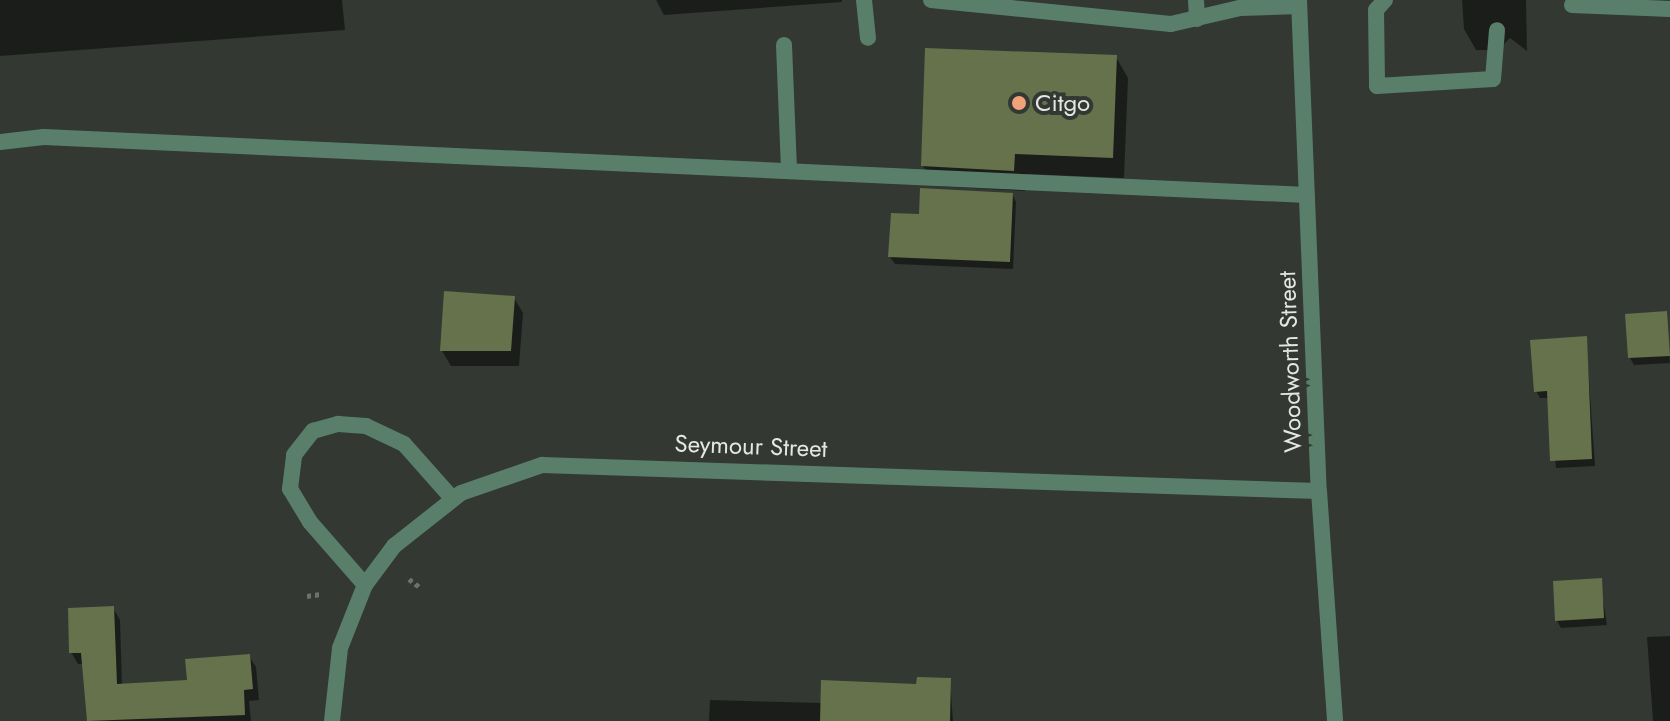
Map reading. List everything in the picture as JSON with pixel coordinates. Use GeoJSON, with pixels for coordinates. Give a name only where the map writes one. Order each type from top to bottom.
{"type":"FeatureCollection","features":[{"type":"Feature","properties":{"kind":"street"},"geometry":{"type":"LineString","coordinates":[[864,0],[868,38]]}},
{"type":"Feature","properties":{"kind":"street"},"geometry":{"type":"LineString","coordinates":[[931,0],[1171,24],[1240,8],[1299,3]]}},
{"type":"Feature","properties":{"kind":"street"},"geometry":{"type":"LineString","coordinates":[[1196,0],[1197,19]]}},
{"type":"Feature","properties":{"kind":"street"},"geometry":{"type":"LineString","coordinates":[[1385,0],[1376,10],[1377,86],[1493,79],[1497,30]]}},
{"type":"Feature","properties":{"kind":"street","name":"Woodworth Street"},"geometry":{"type":"LineString","coordinates":[[1299,3],[1319,491],[1335,721]]}},
{"type":"Feature","properties":{"kind":"street"},"geometry":{"type":"LineString","coordinates":[[1572,5],[1670,9]]}},
{"type":"Feature","properties":{"kind":"street"},"geometry":{"type":"LineString","coordinates":[[784,45],[789,171]]}},
{"type":"Feature","properties":{"kind":"street"},"geometry":{"type":"LineString","coordinates":[[0,142],[44,137],[1307,195]]}},
{"type":"Feature","properties":{"kind":"street"},"geometry":{"type":"LineString","coordinates":[[365,585],[310,522],[290,489],[294,455],[313,431],[338,424],[379,432],[404,444],[452,498]]}},
{"type":"Feature","properties":{"kind":"street","name":"Seymour Street"},"geometry":{"type":"LineString","coordinates":[[332,721],[340,648],[365,585],[394,546],[452,498],[505,473],[566,463],[1319,491]]}},
{"type":"Feature","properties":{"kind":"path"},"geometry":{"type":"LineString","coordinates":[[409,579],[421,588]]}},
{"type":"Feature","properties":{"kind":"path"},"geometry":{"type":"LineString","coordinates":[[307,596],[321,594]]}},
{"type":"Feature","properties":{"kind":"building","name":"Citgo"},"geometry":{"type":"Polygon","coordinates":[[[925,48],[1117,55],[1113,158],[1015,154],[1014,171],[921,166],[925,48]]]}},
{"type":"Feature","properties":{"kind":"building"},"geometry":{"type":"Polygon","coordinates":[[[920,188],[1013,193],[1010,262],[888,257],[891,213],[919,214],[920,188]]]}},
{"type":"Feature","properties":{"kind":"building"},"geometry":{"type":"Polygon","coordinates":[[[444,291],[515,296],[511,351],[440,351],[444,291]]]}},
{"type":"Feature","properties":{"kind":"building"},"geometry":{"type":"Polygon","coordinates":[[[1667,311],[1670,356],[1628,358],[1625,314],[1667,311]]]}},
{"type":"Feature","properties":{"kind":"building"},"geometry":{"type":"Polygon","coordinates":[[[1587,336],[1592,459],[1550,461],[1547,391],[1534,392],[1530,340],[1587,336]]]}},
{"type":"Feature","properties":{"kind":"building"},"geometry":{"type":"Polygon","coordinates":[[[1602,578],[1604,618],[1555,621],[1553,581],[1602,578]]]}},
{"type":"Feature","properties":{"kind":"building"},"geometry":{"type":"Polygon","coordinates":[[[114,606],[117,684],[187,680],[185,659],[250,654],[253,689],[244,690],[245,715],[87,721],[81,653],[69,653],[68,608],[114,606]]]}},
{"type":"Feature","properties":{"kind":"building"},"geometry":{"type":"Polygon","coordinates":[[[917,677],[951,678],[950,721],[820,721],[821,680],[916,684],[917,677]]]}},
{"type":"Feature","properties":{"kind":"place","name":"Citgo"},"geometry":{"type":"Point","coordinates":[1019,103]}}]}
